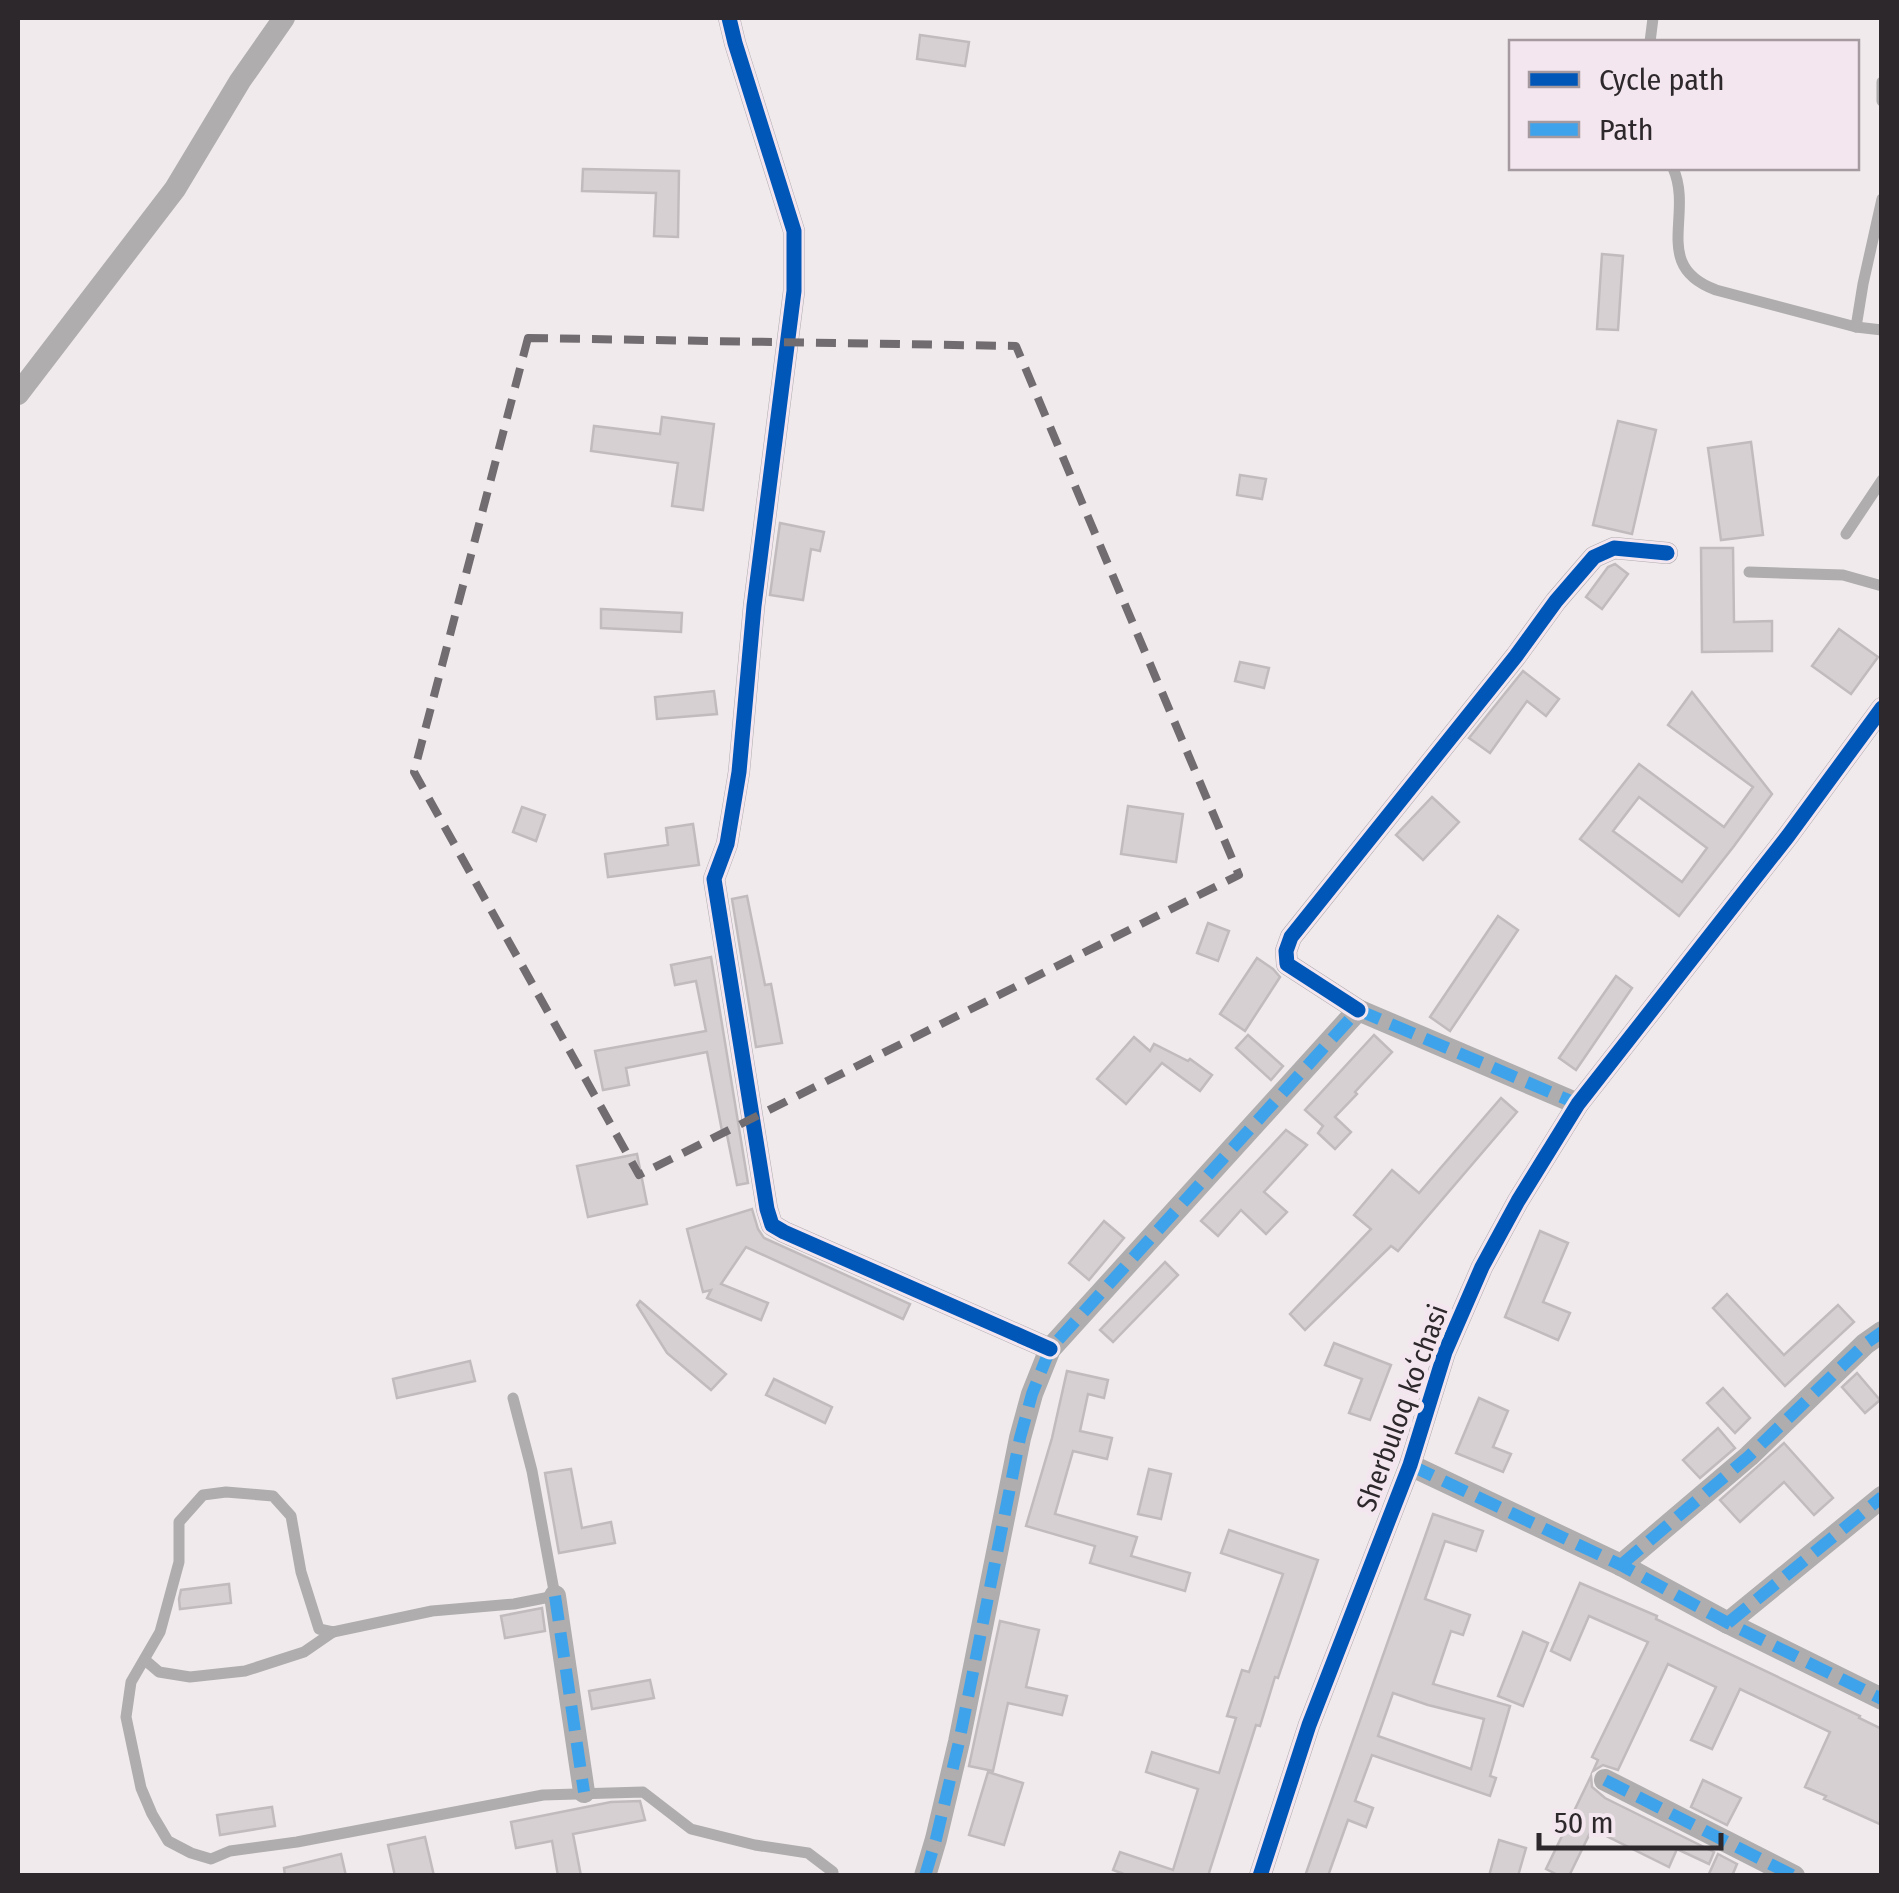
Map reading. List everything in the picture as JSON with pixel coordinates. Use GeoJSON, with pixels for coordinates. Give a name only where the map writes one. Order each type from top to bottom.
{"type":"FeatureCollection","features":[{"type":"Feature","properties":{"kind":"street"},"geometry":{"type":"LineString","coordinates":[[18,394],[175,189],[248,68],[284,18]]}},
{"type":"Feature","properties":{"kind":"street"},"geometry":{"type":"LineString","coordinates":[[729,18],[794,231],[794,291],[754,606],[740,772],[727,844],[714,878],[767,1209],[772,1225],[784,1232],[1050,1349]]}},
{"type":"Feature","properties":{"kind":"street"},"geometry":{"type":"LineString","coordinates":[[1578,1104],[1358,1010],[1287,964],[1286,951],[1291,937],[1594,557],[1614,548],[1667,553]]}},
{"type":"Feature","properties":{"kind":"street","name":"Sherbuloq koʻchasi"},"geometry":{"type":"LineString","coordinates":[[1260,1876],[1310,1725],[1410,1465],[1445,1352],[1482,1268],[1578,1104],[1788,836],[1882,708]]}},
{"type":"Feature","properties":{"kind":"street"},"geometry":{"type":"LineString","coordinates":[[925,1876],[959,1742],[1020,1438],[1050,1349],[1358,1010]]}},
{"type":"Feature","properties":{"kind":"street"},"geometry":{"type":"LineString","coordinates":[[1621,1566],[1750,1456],[1882,1332]]}},
{"type":"Feature","properties":{"kind":"street"},"geometry":{"type":"LineString","coordinates":[[1410,1465],[1621,1566],[1882,1699]]}},
{"type":"Feature","properties":{"kind":"street"},"geometry":{"type":"LineString","coordinates":[[1728,1623],[1882,1497]]}},
{"type":"Feature","properties":{"kind":"street"},"geometry":{"type":"LineString","coordinates":[[555,1596],[584,1792]]}},
{"type":"Feature","properties":{"kind":"street"},"geometry":{"type":"LineString","coordinates":[[1605,1780],[1794,1876]]}},
{"type":"Feature","properties":{"kind":"lane"},"geometry":{"type":"LineString","coordinates":[[1882,82],[1882,100]]}},
{"type":"Feature","properties":{"kind":"lane"},"geometry":{"type":"LineString","coordinates":[[1674,170],[1680,191],[1679,252],[1683,266],[1700,284],[1856,327],[1882,330]]}},
{"type":"Feature","properties":{"kind":"lane"},"geometry":{"type":"LineString","coordinates":[[1856,327],[1882,199]]}},
{"type":"Feature","properties":{"kind":"lane"},"geometry":{"type":"LineString","coordinates":[[1846,534],[1882,480]]}},
{"type":"Feature","properties":{"kind":"lane"},"geometry":{"type":"LineString","coordinates":[[1749,572],[1844,575],[1882,586]]}},
{"type":"Feature","properties":{"kind":"lane"},"geometry":{"type":"LineString","coordinates":[[145,1660],[159,1672],[190,1677],[245,1671],[304,1652],[332,1632],[432,1611],[555,1596],[532,1471],[513,1398]]}},
{"type":"Feature","properties":{"kind":"lane"},"geometry":{"type":"LineString","coordinates":[[332,1632],[320,1629],[301,1572],[291,1516],[273,1496],[226,1492],[203,1495],[179,1522],[179,1562],[160,1632],[131,1682],[126,1717],[141,1788],[168,1841],[211,1859],[230,1852],[524,1799],[584,1792],[643,1792],[690,1829],[808,1854],[834,1872],[833,1876]]}},
{"type":"Feature","properties":{"kind":"highlighted area"},"geometry":{"type":"Polygon","coordinates":[[[528,338],[1016,346],[1239,875],[639,1175],[414,772],[528,338]]]}},
{"type":"Feature","properties":{"kind":"building"},"geometry":{"type":"Polygon","coordinates":[[[920,35],[969,42],[965,66],[917,59],[920,35]]]}},
{"type":"Feature","properties":{"kind":"building"},"geometry":{"type":"Polygon","coordinates":[[[583,169],[679,171],[678,237],[654,236],[656,193],[582,191],[583,169]]]}},
{"type":"Feature","properties":{"kind":"building"},"geometry":{"type":"Polygon","coordinates":[[[1602,254],[1623,256],[1618,330],[1597,329],[1602,254]]]}},
{"type":"Feature","properties":{"kind":"building"},"geometry":{"type":"Polygon","coordinates":[[[662,417],[714,424],[703,510],[672,506],[678,463],[591,451],[594,426],[660,434],[662,417]]]}},
{"type":"Feature","properties":{"kind":"building"},"geometry":{"type":"Polygon","coordinates":[[[1618,421],[1656,430],[1632,534],[1593,525],[1618,421]]]}},
{"type":"Feature","properties":{"kind":"building"},"geometry":{"type":"Polygon","coordinates":[[[1751,442],[1763,535],[1721,540],[1708,448],[1751,442]]]}},
{"type":"Feature","properties":{"kind":"building"},"geometry":{"type":"Polygon","coordinates":[[[1240,475],[1266,479],[1262,499],[1237,495],[1240,475]]]}},
{"type":"Feature","properties":{"kind":"building"},"geometry":{"type":"Polygon","coordinates":[[[780,523],[824,532],[820,551],[811,549],[803,600],[770,595],[780,523]]]}},
{"type":"Feature","properties":{"kind":"building"},"geometry":{"type":"Polygon","coordinates":[[[1701,548],[1733,548],[1734,622],[1772,621],[1772,651],[1702,652],[1701,548]]]}},
{"type":"Feature","properties":{"kind":"building"},"geometry":{"type":"Polygon","coordinates":[[[1615,564],[1628,574],[1602,609],[1586,597],[1608,567],[1615,564]]]}},
{"type":"Feature","properties":{"kind":"building"},"geometry":{"type":"Polygon","coordinates":[[[601,609],[682,613],[681,632],[601,628],[601,609]]]}},
{"type":"Feature","properties":{"kind":"building"},"geometry":{"type":"Polygon","coordinates":[[[1839,629],[1878,657],[1851,694],[1812,666],[1839,629]]]}},
{"type":"Feature","properties":{"kind":"building"},"geometry":{"type":"Polygon","coordinates":[[[1240,662],[1269,668],[1264,688],[1235,681],[1240,662]]]}},
{"type":"Feature","properties":{"kind":"building"},"geometry":{"type":"Polygon","coordinates":[[[1523,671],[1559,699],[1546,716],[1527,701],[1490,753],[1469,738],[1523,671]]]}},
{"type":"Feature","properties":{"kind":"building"},"geometry":{"type":"Polygon","coordinates":[[[714,691],[717,714],[657,719],[655,697],[714,691]]]}},
{"type":"Feature","properties":{"kind":"building"},"geometry":{"type":"Polygon","coordinates":[[[1692,692],[1772,794],[1679,916],[1580,839],[1639,764],[1724,827],[1753,787],[1668,725],[1692,692]],[[1639,797],[1613,831],[1682,882],[1707,848],[1639,797]]]}},
{"type":"Feature","properties":{"kind":"building"},"geometry":{"type":"Polygon","coordinates":[[[1432,797],[1459,822],[1423,860],[1396,835],[1432,797]]]}},
{"type":"Feature","properties":{"kind":"building"},"geometry":{"type":"Polygon","coordinates":[[[1128,806],[1183,814],[1176,862],[1121,854],[1128,806]]]}},
{"type":"Feature","properties":{"kind":"building"},"geometry":{"type":"Polygon","coordinates":[[[522,807],[545,815],[536,841],[513,832],[522,807]]]}},
{"type":"Feature","properties":{"kind":"building"},"geometry":{"type":"Polygon","coordinates":[[[693,824],[699,865],[608,877],[605,854],[668,845],[666,828],[693,824]]]}},
{"type":"Feature","properties":{"kind":"building"},"geometry":{"type":"Polygon","coordinates":[[[747,896],[765,985],[771,984],[782,1043],[756,1047],[732,899],[747,896]]]}},
{"type":"Feature","properties":{"kind":"building"},"geometry":{"type":"Polygon","coordinates":[[[1498,916],[1518,930],[1450,1031],[1430,1017],[1498,916]]]}},
{"type":"Feature","properties":{"kind":"building"},"geometry":{"type":"Polygon","coordinates":[[[1208,923],[1229,931],[1218,961],[1197,953],[1208,923]]]}},
{"type":"Feature","properties":{"kind":"building"},"geometry":{"type":"Polygon","coordinates":[[[711,957],[748,1183],[737,1185],[707,1052],[626,1068],[629,1085],[603,1090],[595,1051],[706,1031],[696,981],[675,985],[671,965],[711,957]]]}},
{"type":"Feature","properties":{"kind":"building"},"geometry":{"type":"Polygon","coordinates":[[[1257,958],[1280,977],[1245,1031],[1220,1014],[1257,958]]]}},
{"type":"Feature","properties":{"kind":"building"},"geometry":{"type":"Polygon","coordinates":[[[1616,976],[1632,988],[1576,1070],[1559,1058],[1616,976]]]}},
{"type":"Feature","properties":{"kind":"building"},"geometry":{"type":"Polygon","coordinates":[[[1248,1035],[1283,1066],[1271,1080],[1236,1048],[1248,1035]]]}},
{"type":"Feature","properties":{"kind":"building"},"geometry":{"type":"Polygon","coordinates":[[[1374,1035],[1392,1052],[1335,1117],[1351,1132],[1335,1149],[1318,1133],[1323,1126],[1305,1110],[1374,1035]]]}},
{"type":"Feature","properties":{"kind":"building"},"geometry":{"type":"Polygon","coordinates":[[[1134,1037],[1150,1051],[1154,1044],[1190,1059],[1212,1075],[1200,1091],[1162,1063],[1126,1104],[1097,1079],[1134,1037]]]}},
{"type":"Feature","properties":{"kind":"building"},"geometry":{"type":"Polygon","coordinates":[[[1501,1098],[1517,1112],[1398,1251],[1391,1246],[1305,1330],[1290,1314],[1371,1229],[1354,1215],[1392,1170],[1419,1193],[1501,1098]]]}},
{"type":"Feature","properties":{"kind":"building"},"geometry":{"type":"Polygon","coordinates":[[[1286,1130],[1307,1145],[1264,1192],[1287,1212],[1266,1234],[1241,1210],[1218,1236],[1201,1221],[1286,1130]]]}},
{"type":"Feature","properties":{"kind":"building"},"geometry":{"type":"Polygon","coordinates":[[[637,1154],[647,1204],[588,1217],[577,1166],[637,1154]]]}},
{"type":"Feature","properties":{"kind":"building"},"geometry":{"type":"Polygon","coordinates":[[[752,1209],[764,1238],[910,1304],[903,1319],[746,1247],[721,1284],[768,1303],[761,1320],[707,1298],[711,1290],[703,1292],[687,1229],[752,1209]]]}},
{"type":"Feature","properties":{"kind":"building"},"geometry":{"type":"Polygon","coordinates":[[[1104,1221],[1124,1238],[1089,1280],[1069,1263],[1104,1221]]]}},
{"type":"Feature","properties":{"kind":"building"},"geometry":{"type":"Polygon","coordinates":[[[1540,1231],[1568,1243],[1543,1302],[1570,1313],[1558,1340],[1505,1317],[1540,1231]]]}},
{"type":"Feature","properties":{"kind":"building"},"geometry":{"type":"Polygon","coordinates":[[[1165,1262],[1178,1275],[1113,1342],[1100,1330],[1165,1262]]]}},
{"type":"Feature","properties":{"kind":"building"},"geometry":{"type":"Polygon","coordinates":[[[1727,1294],[1784,1355],[1838,1305],[1854,1322],[1785,1386],[1713,1308],[1727,1294]]]}},
{"type":"Feature","properties":{"kind":"building"},"geometry":{"type":"Polygon","coordinates":[[[640,1301],[726,1374],[711,1390],[667,1353],[637,1305],[640,1301]]]}},
{"type":"Feature","properties":{"kind":"building"},"geometry":{"type":"Polygon","coordinates":[[[1334,1343],[1391,1365],[1370,1420],[1349,1413],[1362,1379],[1325,1365],[1334,1343]]]}},
{"type":"Feature","properties":{"kind":"building"},"geometry":{"type":"Polygon","coordinates":[[[470,1361],[475,1381],[397,1398],[393,1379],[470,1361]]]}},
{"type":"Feature","properties":{"kind":"building"},"geometry":{"type":"Polygon","coordinates":[[[1067,1371],[1108,1380],[1104,1398],[1088,1394],[1080,1431],[1112,1438],[1107,1459],[1073,1451],[1055,1514],[1137,1537],[1131,1556],[1190,1573],[1185,1591],[1090,1563],[1095,1546],[1026,1526],[1067,1371]]]}},
{"type":"Feature","properties":{"kind":"building"},"geometry":{"type":"Polygon","coordinates":[[[1857,1373],[1880,1400],[1865,1413],[1842,1387],[1857,1373]]]}},
{"type":"Feature","properties":{"kind":"building"},"geometry":{"type":"Polygon","coordinates":[[[774,1379],[832,1407],[825,1423],[766,1395],[774,1379]]]}},
{"type":"Feature","properties":{"kind":"building"},"geometry":{"type":"Polygon","coordinates":[[[1723,1388],[1750,1418],[1735,1433],[1707,1403],[1723,1388]]]}},
{"type":"Feature","properties":{"kind":"building"},"geometry":{"type":"Polygon","coordinates":[[[1479,1398],[1508,1411],[1493,1447],[1511,1454],[1503,1472],[1456,1453],[1479,1398]]]}},
{"type":"Feature","properties":{"kind":"building"},"geometry":{"type":"Polygon","coordinates":[[[1718,1428],[1735,1448],[1700,1478],[1683,1460],[1718,1428]]]}},
{"type":"Feature","properties":{"kind":"building"},"geometry":{"type":"Polygon","coordinates":[[[1784,1443],[1833,1498],[1814,1515],[1784,1482],[1740,1522],[1720,1500],[1784,1443]]]}},
{"type":"Feature","properties":{"kind":"building"},"geometry":{"type":"Polygon","coordinates":[[[571,1469],[582,1528],[611,1522],[615,1543],[559,1553],[545,1473],[571,1469]]]}},
{"type":"Feature","properties":{"kind":"building"},"geometry":{"type":"Polygon","coordinates":[[[1149,1469],[1171,1474],[1161,1519],[1138,1514],[1149,1469]]]}},
{"type":"Feature","properties":{"kind":"building"},"geometry":{"type":"Polygon","coordinates":[[[1433,1514],[1483,1531],[1476,1551],[1445,1541],[1425,1599],[1470,1615],[1463,1635],[1451,1631],[1433,1684],[1510,1706],[1490,1776],[1496,1778],[1490,1796],[1372,1755],[1355,1801],[1373,1808],[1366,1827],[1348,1820],[1328,1876],[1305,1876],[1433,1514]],[[1393,1693],[1378,1736],[1471,1769],[1484,1719],[1393,1693]]]}},
{"type":"Feature","properties":{"kind":"building"},"geometry":{"type":"Polygon","coordinates":[[[1229,1530],[1318,1560],[1260,1726],[1256,1725],[1208,1876],[1129,1876],[1113,1870],[1120,1852],[1173,1870],[1198,1789],[1146,1772],[1152,1752],[1219,1773],[1236,1718],[1227,1716],[1242,1670],[1249,1672],[1283,1574],[1221,1553],[1229,1530]]]}},
{"type":"Feature","properties":{"kind":"building"},"geometry":{"type":"Polygon","coordinates":[[[1580,1583],[1657,1616],[1656,1619],[1882,1729],[1882,1825],[1805,1787],[1830,1732],[1740,1689],[1712,1749],[1691,1740],[1716,1687],[1668,1664],[1618,1770],[1603,1765],[1593,1771],[1598,1760],[1592,1757],[1648,1642],[1589,1616],[1570,1660],[1551,1651],[1580,1583]]]}},
{"type":"Feature","properties":{"kind":"building"},"geometry":{"type":"Polygon","coordinates":[[[229,1584],[231,1603],[180,1609],[181,1590],[229,1584]]]}},
{"type":"Feature","properties":{"kind":"building"},"geometry":{"type":"Polygon","coordinates":[[[542,1608],[545,1631],[505,1638],[501,1616],[542,1608]]]}},
{"type":"Feature","properties":{"kind":"building"},"geometry":{"type":"Polygon","coordinates":[[[1000,1621],[1039,1630],[1026,1687],[1067,1696],[1062,1715],[1008,1703],[993,1771],[969,1766],[1000,1621]]]}},
{"type":"Feature","properties":{"kind":"building"},"geometry":{"type":"Polygon","coordinates":[[[1523,1632],[1548,1643],[1523,1706],[1498,1696],[1523,1632]]]}},
{"type":"Feature","properties":{"kind":"building"},"geometry":{"type":"Polygon","coordinates":[[[650,1680],[654,1698],[592,1709],[589,1691],[650,1680]]]}},
{"type":"Feature","properties":{"kind":"building"},"geometry":{"type":"Polygon","coordinates":[[[988,1772],[1023,1783],[1004,1845],[969,1835],[988,1772]]]}},
{"type":"Feature","properties":{"kind":"building"},"geometry":{"type":"Polygon","coordinates":[[[1591,1776],[1592,1787],[1605,1798],[1714,1852],[1709,1864],[1677,1849],[1669,1867],[1592,1829],[1569,1876],[1546,1869],[1591,1776]]]}},
{"type":"Feature","properties":{"kind":"building"},"geometry":{"type":"Polygon","coordinates":[[[1703,1780],[1741,1798],[1727,1825],[1691,1807],[1703,1780]]]}},
{"type":"Feature","properties":{"kind":"building"},"geometry":{"type":"Polygon","coordinates":[[[640,1801],[645,1820],[573,1834],[581,1876],[558,1876],[552,1841],[516,1848],[511,1822],[611,1802],[640,1801]]]}},
{"type":"Feature","properties":{"kind":"building"},"geometry":{"type":"Polygon","coordinates":[[[272,1807],[275,1826],[220,1835],[217,1815],[272,1807]]]}},
{"type":"Feature","properties":{"kind":"building"},"geometry":{"type":"Polygon","coordinates":[[[425,1837],[434,1876],[395,1876],[388,1845],[425,1837]]]}},
{"type":"Feature","properties":{"kind":"building"},"geometry":{"type":"Polygon","coordinates":[[[1499,1840],[1526,1848],[1518,1876],[1489,1876],[1499,1840]]]}},
{"type":"Feature","properties":{"kind":"building"},"geometry":{"type":"Polygon","coordinates":[[[341,1854],[346,1876],[285,1876],[284,1868],[341,1854]]]}},
{"type":"Feature","properties":{"kind":"building"},"geometry":{"type":"Polygon","coordinates":[[[1718,1854],[1737,1864],[1732,1876],[1708,1876],[1718,1854]]]}},
{"type":"Feature","properties":{"kind":"marked path"},"geometry":{"type":"LineString","coordinates":[[925,1876],[959,1742],[1020,1438],[1050,1349],[1358,1010],[1578,1104]]}},
{"type":"Feature","properties":{"kind":"marked path"},"geometry":{"type":"LineString","coordinates":[[1621,1565],[1749,1456],[1882,1332]]}},
{"type":"Feature","properties":{"kind":"marked path"},"geometry":{"type":"LineString","coordinates":[[1410,1465],[1621,1565],[1882,1699]]}},
{"type":"Feature","properties":{"kind":"marked path"},"geometry":{"type":"LineString","coordinates":[[1728,1623],[1882,1497]]}},
{"type":"Feature","properties":{"kind":"marked path"},"geometry":{"type":"LineString","coordinates":[[555,1596],[584,1792]]}},
{"type":"Feature","properties":{"kind":"marked path"},"geometry":{"type":"LineString","coordinates":[[1605,1780],[1794,1876]]}},
{"type":"Feature","properties":{"kind":"cycle path"},"geometry":{"type":"LineString","coordinates":[[729,18],[794,231],[794,291],[754,606],[739,772],[727,844],[714,879],[767,1209],[772,1225],[784,1232],[1050,1349]]}},
{"type":"Feature","properties":{"kind":"cycle path"},"geometry":{"type":"LineString","coordinates":[[1358,1010],[1287,964],[1291,937],[1594,557],[1614,548],[1667,553]]}},
{"type":"Feature","properties":{"kind":"cycle path"},"geometry":{"type":"LineString","coordinates":[[1260,1876],[1309,1725],[1410,1465],[1445,1352],[1482,1267],[1578,1104],[1788,836],[1882,708]]}}]}
